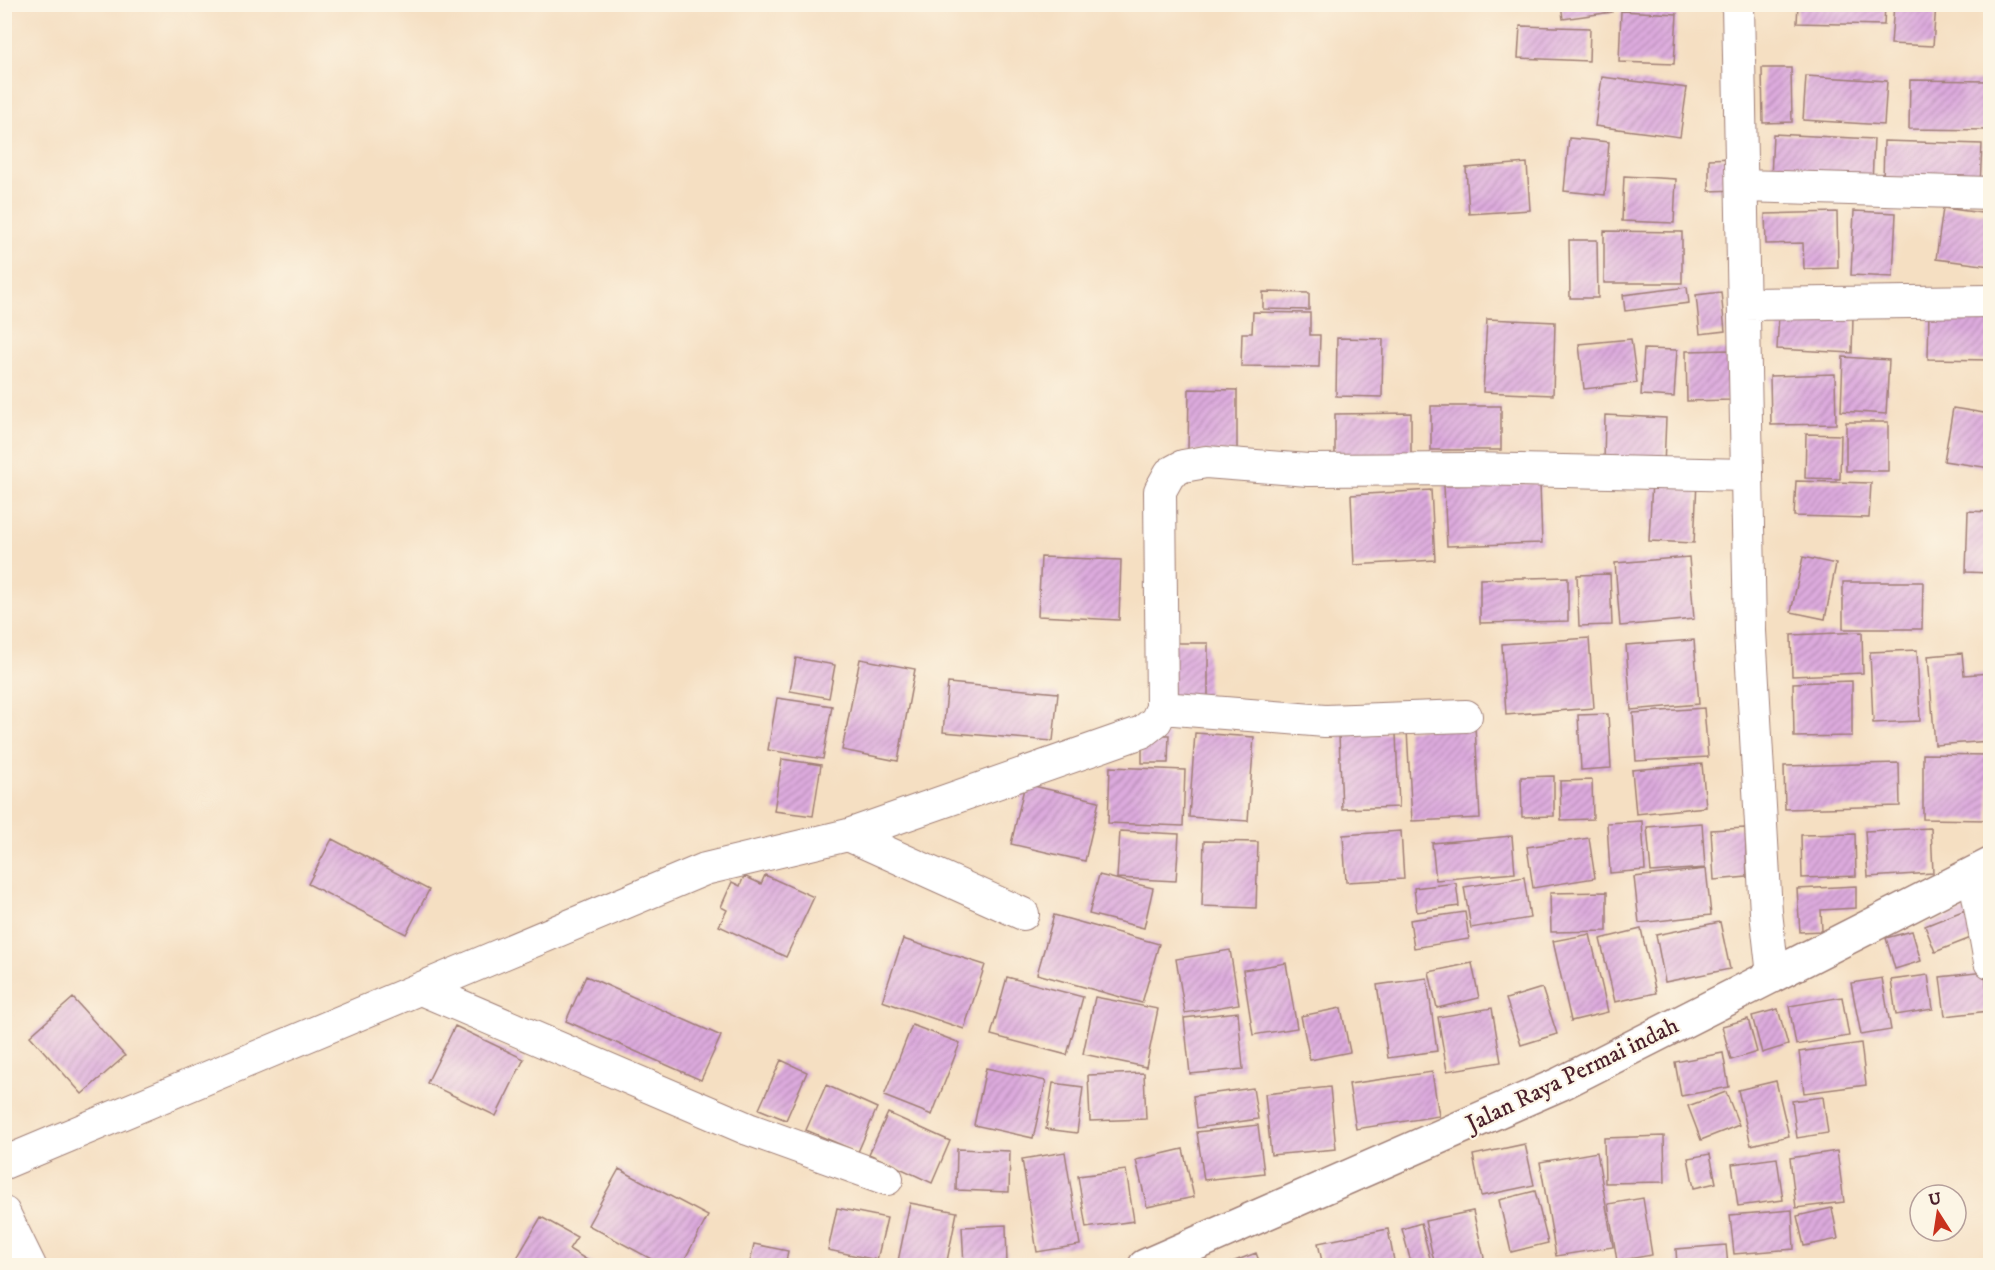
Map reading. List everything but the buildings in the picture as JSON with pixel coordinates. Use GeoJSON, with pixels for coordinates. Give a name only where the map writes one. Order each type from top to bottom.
{"type":"FeatureCollection","features":[{"type":"Feature","properties":{"kind":"main road","name":"Jalan Raya Permai indah"},"geometry":{"type":"LineString","coordinates":[[1145,1266],[1560,1084],[1982,869]]}},
{"type":"Feature","properties":{"kind":"street"},"geometry":{"type":"LineString","coordinates":[[1738,4],[1750,631],[1766,912],[1773,975]]}},
{"type":"Feature","properties":{"kind":"street"},"geometry":{"type":"LineString","coordinates":[[1742,186],[1990,193]]}},
{"type":"Feature","properties":{"kind":"street"},"geometry":{"type":"LineString","coordinates":[[1744,304],[1990,301]]}},
{"type":"Feature","properties":{"kind":"street"},"geometry":{"type":"LineString","coordinates":[[4,1163],[705,869],[848,835],[1142,732],[1156,721],[1162,708],[1160,491],[1170,473],[1183,466],[1206,462],[1308,470],[1470,469],[1747,475]]}},
{"type":"Feature","properties":{"kind":"street"},"geometry":{"type":"LineString","coordinates":[[1162,708],[1324,720],[1466,716]]}},
{"type":"Feature","properties":{"kind":"street"},"geometry":{"type":"LineString","coordinates":[[848,835],[1023,914]]}},
{"type":"Feature","properties":{"kind":"street"},"geometry":{"type":"LineString","coordinates":[[1982,869],[1990,963]]}},
{"type":"Feature","properties":{"kind":"street"},"geometry":{"type":"LineString","coordinates":[[421,989],[748,1129],[887,1179]]}},
{"type":"Feature","properties":{"kind":"street"},"geometry":{"type":"LineString","coordinates":[[4,1212],[30,1266]]}}]}
